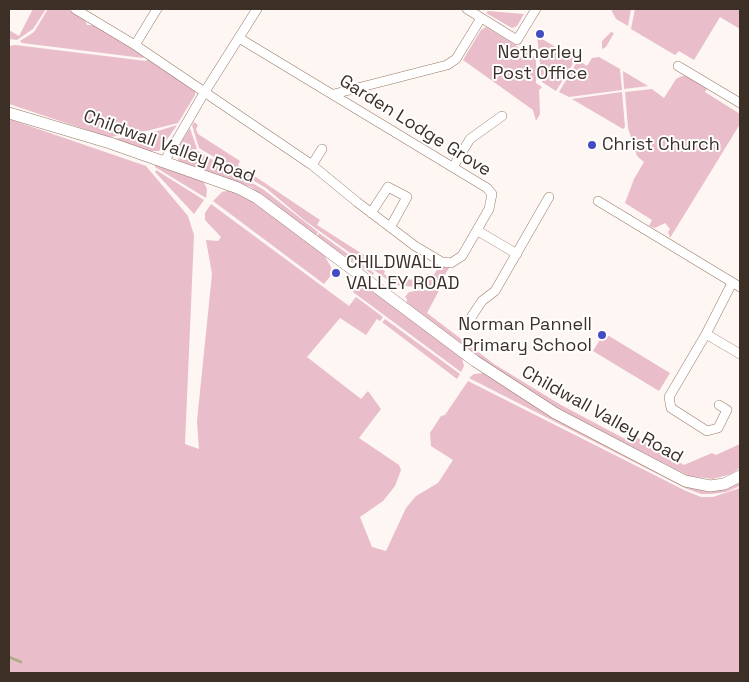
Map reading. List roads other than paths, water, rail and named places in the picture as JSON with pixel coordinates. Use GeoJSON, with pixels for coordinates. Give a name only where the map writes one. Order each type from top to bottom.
{"type":"FeatureCollection","features":[{"type":"Feature","properties":{"kind":"main road","name":"Childwall Valley Road"},"geometry":{"type":"LineString","coordinates":[[9,113],[164,162],[238,188],[257,198],[475,361],[555,413],[685,481],[710,486],[724,484],[740,476]]}},
{"type":"Feature","properties":{"kind":"street","name":"Garden Lodge Grove"},"geometry":{"type":"LineString","coordinates":[[75,9],[135,45],[312,165],[415,246],[442,262],[451,263],[462,256],[478,232],[489,209],[492,194],[487,188],[239,38]]}},
{"type":"Feature","properties":{"kind":"street"},"geometry":{"type":"LineString","coordinates":[[135,45],[157,9]]}},
{"type":"Feature","properties":{"kind":"street"},"geometry":{"type":"LineString","coordinates":[[164,162],[204,93],[257,9]]}},
{"type":"Feature","properties":{"kind":"street"},"geometry":{"type":"LineString","coordinates":[[467,9],[516,40],[536,9]]}},
{"type":"Feature","properties":{"kind":"street"},"geometry":{"type":"LineString","coordinates":[[334,94],[447,65],[456,59],[481,18]]}},
{"type":"Feature","properties":{"kind":"street"},"geometry":{"type":"LineString","coordinates":[[678,66],[740,103]]}},
{"type":"Feature","properties":{"kind":"street"},"geometry":{"type":"LineString","coordinates":[[453,167],[470,139],[502,116]]}},
{"type":"Feature","properties":{"kind":"street"},"geometry":{"type":"LineString","coordinates":[[312,165],[322,149]]}},
{"type":"Feature","properties":{"kind":"street"},"geometry":{"type":"LineString","coordinates":[[372,213],[388,187],[407,197],[391,226]]}},
{"type":"Feature","properties":{"kind":"street"},"geometry":{"type":"LineString","coordinates":[[470,319],[482,301],[495,291],[549,197]]}},
{"type":"Feature","properties":{"kind":"street"},"geometry":{"type":"LineString","coordinates":[[598,201],[736,285],[669,397],[670,408],[707,431],[718,428],[728,410],[719,405]]}},
{"type":"Feature","properties":{"kind":"street"},"geometry":{"type":"LineString","coordinates":[[478,232],[517,254]]}},
{"type":"Feature","properties":{"kind":"street"},"geometry":{"type":"LineString","coordinates":[[706,334],[740,354]]}},
{"type":"Feature","properties":{"kind":"waterway"},"geometry":{"type":"LineString","coordinates":[[9,657],[21,662]]}},
{"type":"Feature","properties":{"kind":"place","name":"Netherley Post Office"},"geometry":{"type":"Point","coordinates":[540,34]}},
{"type":"Feature","properties":{"kind":"place","name":"Christ Church"},"geometry":{"type":"Point","coordinates":[592,145]}},
{"type":"Feature","properties":{"kind":"place","name":"CHILDWALL VALLEY ROAD"},"geometry":{"type":"Point","coordinates":[336,273]}},
{"type":"Feature","properties":{"kind":"place","name":"Norman Pannell Primary School"},"geometry":{"type":"Point","coordinates":[602,335]}}]}
